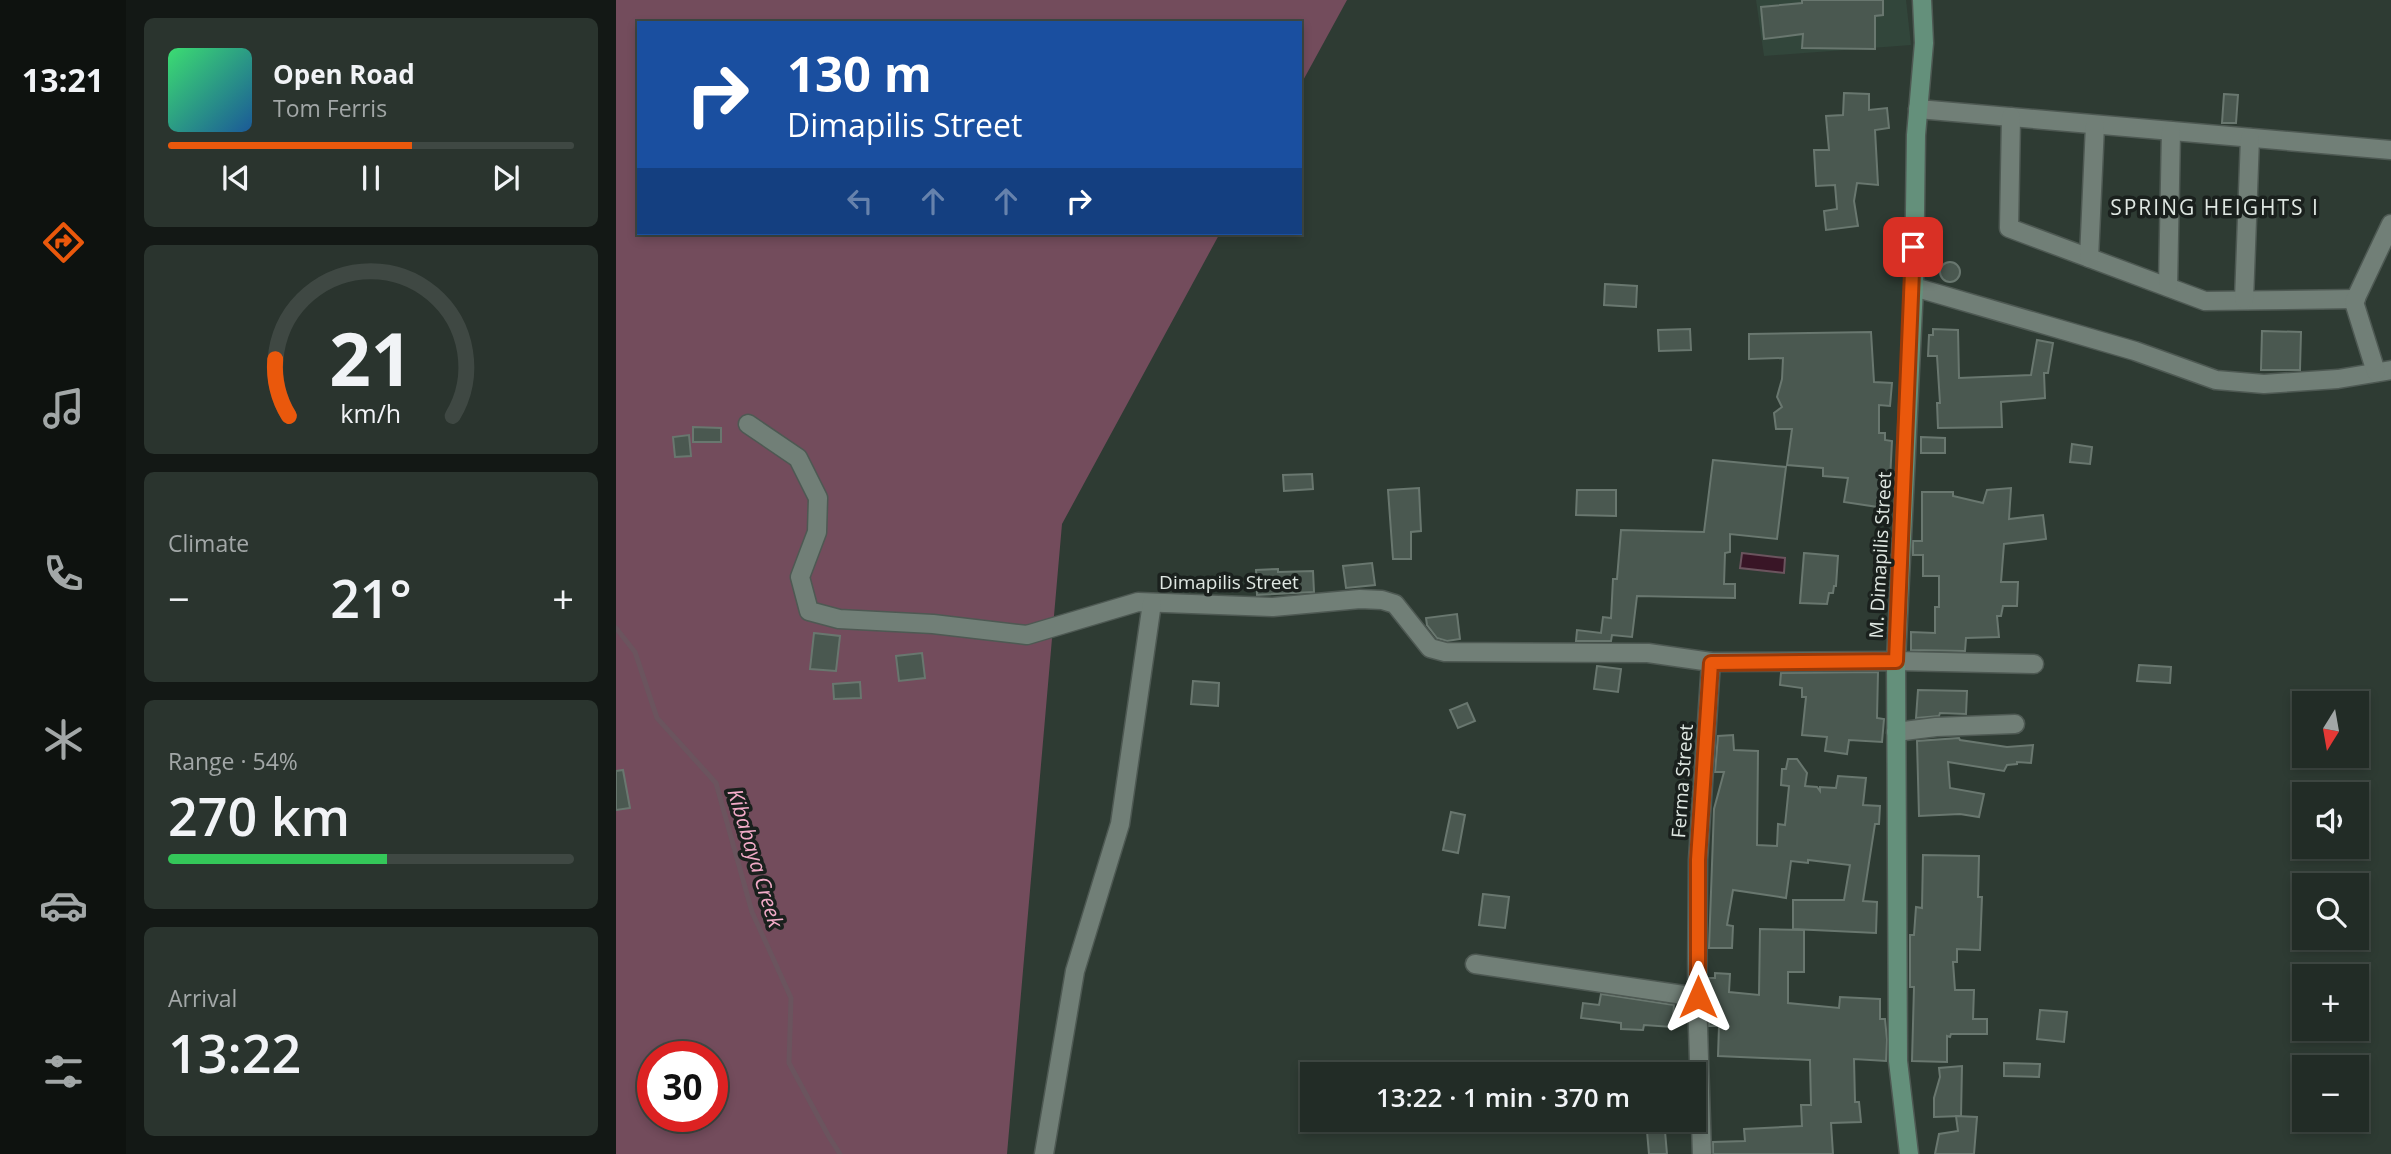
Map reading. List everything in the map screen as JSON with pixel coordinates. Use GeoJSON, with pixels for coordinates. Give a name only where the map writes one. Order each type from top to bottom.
{"type":"FeatureCollection","features":[{"type":"Feature","properties":{"kind":"main road","name":"M. Dimapilis Street"},"geometry":{"type":"LineString","coordinates":[[1909,1154],[1898,1061],[1896,661],[1914,286],[1918,109],[1924,43],[1923,0]]}},
{"type":"Feature","properties":{"kind":"street"},"geometry":{"type":"LineString","coordinates":[[1918,109],[2391,150]]}},
{"type":"Feature","properties":{"kind":"street"},"geometry":{"type":"LineString","coordinates":[[2011,117],[2009,228],[2205,301],[2356,299]]}},
{"type":"Feature","properties":{"kind":"street"},"geometry":{"type":"LineString","coordinates":[[2090,258],[2095,125]]}},
{"type":"Feature","properties":{"kind":"street"},"geometry":{"type":"LineString","coordinates":[[2168,287],[2171,131]]}},
{"type":"Feature","properties":{"kind":"street"},"geometry":{"type":"LineString","coordinates":[[2244,300],[2250,138]]}},
{"type":"Feature","properties":{"kind":"street"},"geometry":{"type":"LineString","coordinates":[[1914,286],[2135,351],[2216,380],[2264,384],[2338,379],[2383,371],[2354,302],[2391,223]]}},
{"type":"Feature","properties":{"kind":"street","name":"Dimapilis Street"},"geometry":{"type":"LineString","coordinates":[[748,424],[798,458],[818,498],[817,532],[800,577],[809,611],[839,619],[933,624],[1027,635],[1138,602],[1273,607],[1360,599],[1382,600],[1395,604],[1430,648],[1445,652],[1648,653],[1711,663],[1896,661],[2034,664]]}},
{"type":"Feature","properties":{"kind":"street"},"geometry":{"type":"LineString","coordinates":[[1044,1154],[1076,971],[1121,824],[1152,603]]}},
{"type":"Feature","properties":{"kind":"street","name":"Ferma Street"},"geometry":{"type":"LineString","coordinates":[[1702,1154],[1698,860],[1711,663]]}},
{"type":"Feature","properties":{"kind":"street"},"geometry":{"type":"LineString","coordinates":[[1896,732],[2015,723]]}},
{"type":"Feature","properties":{"kind":"street"},"geometry":{"type":"LineString","coordinates":[[1475,964],[1698,997]]}},
{"type":"Feature","properties":{"kind":"shaded area"},"geometry":{"type":"Polygon","coordinates":[[[616,0],[1347,0],[1302,82],[1302,21],[637,21],[637,235],[1219,235],[1062,524],[1007,1154],[616,1154],[616,0]]]}},
{"type":"Feature","properties":{"kind":"shaded area"},"geometry":{"type":"Polygon","coordinates":[[[1756,0],[1906,0],[1911,45],[1764,56],[1756,0]]]}},
{"type":"Feature","properties":{"kind":"shaded area"},"geometry":{"type":"Polygon","coordinates":[[[1742,553],[1785,558],[1784,573],[1740,568],[1742,553]]]}},
{"type":"Feature","properties":{"kind":"building"},"geometry":{"type":"Polygon","coordinates":[[[1802,0],[1883,0],[1883,15],[1875,16],[1875,49],[1802,48],[1803,34],[1764,39],[1761,7],[1802,3],[1802,0]]]}},
{"type":"Feature","properties":{"kind":"building"},"geometry":{"type":"Polygon","coordinates":[[[1844,93],[1869,94],[1869,110],[1887,108],[1889,128],[1875,130],[1878,185],[1857,183],[1854,201],[1858,226],[1826,230],[1824,211],[1837,209],[1835,185],[1816,186],[1814,150],[1829,150],[1826,116],[1843,115],[1844,93]]]}},
{"type":"Feature","properties":{"kind":"building"},"geometry":{"type":"Polygon","coordinates":[[[2224,94],[2238,95],[2236,123],[2222,123],[2224,94]]]}},
{"type":"Feature","properties":{"kind":"building"},"geometry":{"type":"Polygon","coordinates":[[[1950,262],[1957,265],[1960,272],[1957,279],[1950,282],[1943,279],[1940,272],[1943,265],[1950,262]]]}},
{"type":"Feature","properties":{"kind":"building"},"geometry":{"type":"Polygon","coordinates":[[[1605,284],[1637,286],[1636,307],[1604,305],[1605,284]]]}},
{"type":"Feature","properties":{"kind":"building"},"geometry":{"type":"Polygon","coordinates":[[[1690,329],[1691,350],[1659,351],[1658,330],[1690,329]]]}},
{"type":"Feature","properties":{"kind":"building"},"geometry":{"type":"Polygon","coordinates":[[[1933,329],[1958,330],[1959,378],[2031,375],[2037,340],[2053,343],[2048,373],[2044,373],[2045,398],[2001,402],[2002,427],[1938,428],[1937,403],[1940,403],[1937,356],[1928,356],[1929,335],[1933,335],[1933,329]]]}},
{"type":"Feature","properties":{"kind":"building"},"geometry":{"type":"Polygon","coordinates":[[[2262,331],[2301,332],[2300,370],[2261,370],[2262,331]]]}},
{"type":"Feature","properties":{"kind":"building"},"geometry":{"type":"Polygon","coordinates":[[[1871,332],[1874,382],[1892,383],[1890,406],[1879,405],[1879,433],[1885,433],[1885,440],[1892,441],[1890,480],[1882,479],[1878,507],[1844,502],[1848,478],[1823,476],[1823,468],[1787,465],[1792,429],[1776,429],[1774,413],[1782,407],[1777,397],[1782,379],[1783,358],[1749,359],[1749,334],[1871,332]]]}},
{"type":"Feature","properties":{"kind":"building"},"geometry":{"type":"Polygon","coordinates":[[[693,427],[721,428],[721,442],[693,442],[693,427]]]}},
{"type":"Feature","properties":{"kind":"building"},"geometry":{"type":"Polygon","coordinates":[[[689,435],[691,456],[675,457],[673,437],[689,435]]]}},
{"type":"Feature","properties":{"kind":"building"},"geometry":{"type":"Polygon","coordinates":[[[1921,437],[1945,438],[1945,453],[1921,453],[1921,437]]]}},
{"type":"Feature","properties":{"kind":"building"},"geometry":{"type":"Polygon","coordinates":[[[2072,444],[2092,447],[2090,464],[2070,462],[2072,444]]]}},
{"type":"Feature","properties":{"kind":"building"},"geometry":{"type":"Polygon","coordinates":[[[1713,460],[1786,467],[1777,539],[1730,534],[1730,552],[1725,553],[1724,584],[1735,584],[1735,598],[1637,596],[1632,637],[1612,635],[1611,641],[1576,641],[1577,630],[1601,633],[1603,617],[1611,618],[1613,579],[1617,579],[1621,530],[1704,532],[1713,460]]]}},
{"type":"Feature","properties":{"kind":"building"},"geometry":{"type":"Polygon","coordinates":[[[1312,474],[1313,489],[1284,491],[1283,475],[1312,474]]]}},
{"type":"Feature","properties":{"kind":"building"},"geometry":{"type":"Polygon","coordinates":[[[1419,488],[1421,531],[1411,532],[1411,559],[1393,559],[1388,490],[1419,488]]]}},
{"type":"Feature","properties":{"kind":"building"},"geometry":{"type":"Polygon","coordinates":[[[2011,488],[2009,519],[2043,515],[2046,539],[2004,544],[2001,582],[2018,582],[2017,606],[2003,606],[2001,616],[1997,616],[1999,637],[1966,638],[1965,651],[1911,650],[1911,632],[1935,633],[1935,607],[1939,607],[1939,576],[1923,576],[1923,555],[1913,555],[1913,541],[1922,541],[1922,492],[1953,492],[1953,496],[1983,503],[1987,490],[2011,488]]]}},
{"type":"Feature","properties":{"kind":"building"},"geometry":{"type":"Polygon","coordinates":[[[1577,490],[1616,490],[1616,516],[1576,515],[1577,490]]]}},
{"type":"Feature","properties":{"kind":"building"},"geometry":{"type":"Polygon","coordinates":[[[1804,553],[1838,556],[1836,586],[1833,593],[1829,593],[1827,604],[1800,603],[1804,553]]]}},
{"type":"Feature","properties":{"kind":"building"},"geometry":{"type":"Polygon","coordinates":[[[1372,563],[1375,585],[1346,588],[1343,566],[1372,563]]]}},
{"type":"Feature","properties":{"kind":"building"},"geometry":{"type":"Polygon","coordinates":[[[1278,569],[1278,572],[1313,571],[1314,592],[1257,595],[1256,570],[1278,569]]]}},
{"type":"Feature","properties":{"kind":"building"},"geometry":{"type":"Polygon","coordinates":[[[1457,614],[1460,639],[1447,641],[1437,638],[1427,625],[1426,618],[1457,614]]]}},
{"type":"Feature","properties":{"kind":"building"},"geometry":{"type":"Polygon","coordinates":[[[814,633],[840,636],[836,671],[810,669],[814,633]]]}},
{"type":"Feature","properties":{"kind":"building"},"geometry":{"type":"Polygon","coordinates":[[[922,653],[925,678],[899,681],[896,656],[922,653]]]}},
{"type":"Feature","properties":{"kind":"building"},"geometry":{"type":"Polygon","coordinates":[[[2139,665],[2171,667],[2170,683],[2137,681],[2139,665]]]}},
{"type":"Feature","properties":{"kind":"building"},"geometry":{"type":"Polygon","coordinates":[[[1597,666],[1621,669],[1618,692],[1594,689],[1597,666]]]}},
{"type":"Feature","properties":{"kind":"building"},"geometry":{"type":"Polygon","coordinates":[[[1878,672],[1877,718],[1884,719],[1882,742],[1849,740],[1847,754],[1825,751],[1827,737],[1802,735],[1806,697],[1802,697],[1802,688],[1780,685],[1781,673],[1878,672]]]}},
{"type":"Feature","properties":{"kind":"building"},"geometry":{"type":"Polygon","coordinates":[[[1193,681],[1219,683],[1218,706],[1191,704],[1193,681]]]}},
{"type":"Feature","properties":{"kind":"building"},"geometry":{"type":"Polygon","coordinates":[[[860,682],[861,698],[834,699],[833,684],[860,682]]]}},
{"type":"Feature","properties":{"kind":"building"},"geometry":{"type":"Polygon","coordinates":[[[1918,690],[1967,691],[1966,714],[1940,713],[1939,716],[1916,718],[1918,690]]]}},
{"type":"Feature","properties":{"kind":"building"},"geometry":{"type":"Polygon","coordinates":[[[1467,703],[1475,721],[1458,728],[1450,710],[1467,703]]]}},
{"type":"Feature","properties":{"kind":"building"},"geometry":{"type":"Polygon","coordinates":[[[1733,735],[1734,750],[1758,751],[1757,845],[1777,846],[1778,824],[1785,825],[1789,786],[1781,785],[1782,769],[1786,769],[1788,759],[1797,759],[1807,773],[1805,786],[1817,787],[1820,791],[1820,787],[1836,788],[1838,776],[1866,778],[1863,805],[1880,806],[1879,824],[1875,824],[1863,901],[1877,902],[1876,933],[1793,929],[1793,900],[1844,900],[1850,865],[1808,860],[1808,863],[1791,861],[1786,898],[1733,890],[1727,925],[1733,926],[1732,948],[1709,948],[1714,809],[1724,772],[1715,772],[1718,736],[1733,735]]]}},
{"type":"Feature","properties":{"kind":"building"},"geometry":{"type":"Polygon","coordinates":[[[1959,738],[2007,747],[2033,745],[2031,763],[2017,762],[2007,765],[2004,771],[1948,762],[1950,788],[1984,794],[1979,817],[1960,814],[1919,816],[1917,741],[1959,738]]]}},
{"type":"Feature","properties":{"kind":"building"},"geometry":{"type":"Polygon","coordinates":[[[623,770],[630,808],[616,810],[616,771],[623,770]]]}},
{"type":"Feature","properties":{"kind":"building"},"geometry":{"type":"Polygon","coordinates":[[[1451,812],[1465,815],[1458,853],[1443,850],[1451,812]]]}},
{"type":"Feature","properties":{"kind":"building"},"geometry":{"type":"Polygon","coordinates":[[[1923,855],[1979,856],[1978,897],[1982,897],[1980,950],[1957,949],[1957,962],[1953,962],[1955,990],[1974,990],[1973,1019],[1987,1019],[1987,1034],[1947,1036],[1947,1062],[1912,1061],[1914,987],[1910,987],[1910,935],[1914,935],[1916,907],[1922,908],[1923,855]]]}},
{"type":"Feature","properties":{"kind":"building"},"geometry":{"type":"Polygon","coordinates":[[[1483,894],[1509,897],[1505,928],[1479,925],[1483,894]]]}},
{"type":"Feature","properties":{"kind":"building"},"geometry":{"type":"Polygon","coordinates":[[[1760,929],[1804,930],[1804,972],[1788,972],[1788,1003],[1839,1008],[1840,997],[1880,999],[1880,1019],[1885,1019],[1886,1061],[1854,1059],[1855,1102],[1859,1102],[1861,1122],[1831,1123],[1833,1154],[1713,1154],[1713,1142],[1745,1141],[1744,1129],[1802,1126],[1801,1105],[1811,1105],[1810,1060],[1718,1056],[1719,1026],[1709,1026],[1709,978],[1715,978],[1715,973],[1730,974],[1729,992],[1759,995],[1760,929]]]}},
{"type":"Feature","properties":{"kind":"building"},"geometry":{"type":"Polygon","coordinates":[[[1601,994],[1674,1005],[1672,1027],[1644,1025],[1643,1030],[1621,1029],[1621,1023],[1581,1018],[1583,1003],[1599,1005],[1601,994]]]}},
{"type":"Feature","properties":{"kind":"building"},"geometry":{"type":"Polygon","coordinates":[[[2040,1010],[2067,1012],[2064,1042],[2037,1039],[2040,1010]]]}},
{"type":"Feature","properties":{"kind":"building"},"geometry":{"type":"Polygon","coordinates":[[[2004,1063],[2040,1064],[2039,1077],[2004,1076],[2004,1063]]]}},
{"type":"Feature","properties":{"kind":"building"},"geometry":{"type":"Polygon","coordinates":[[[1962,1066],[1961,1116],[1934,1117],[1939,1068],[1962,1066]]]}},
{"type":"Feature","properties":{"kind":"building"},"geometry":{"type":"Polygon","coordinates":[[[1956,1116],[1977,1117],[1974,1154],[1935,1154],[1939,1134],[1958,1131],[1956,1116]]]}},
{"type":"Feature","properties":{"kind":"building"},"geometry":{"type":"Polygon","coordinates":[[[1647,1132],[1665,1132],[1667,1154],[1649,1154],[1647,1132]]]}},
{"type":"Feature","properties":{"kind":"waterway","name":"Kibabaya Creek"},"geometry":{"type":"LineString","coordinates":[[616,628],[635,652],[657,718],[716,783],[752,912],[791,998],[789,1063],[840,1154]]}},
{"type":"Feature","properties":{"kind":"district","name":"SPRING HEIGHTS I"},"geometry":{"type":"Point","coordinates":[2215,207]}},
{"type":"Feature","properties":{"kind":"route"},"geometry":{"type":"LineString","coordinates":[[1698,997],[1698,860],[1711,663],[1896,661],[1914,286],[1913,247]]}}]}
